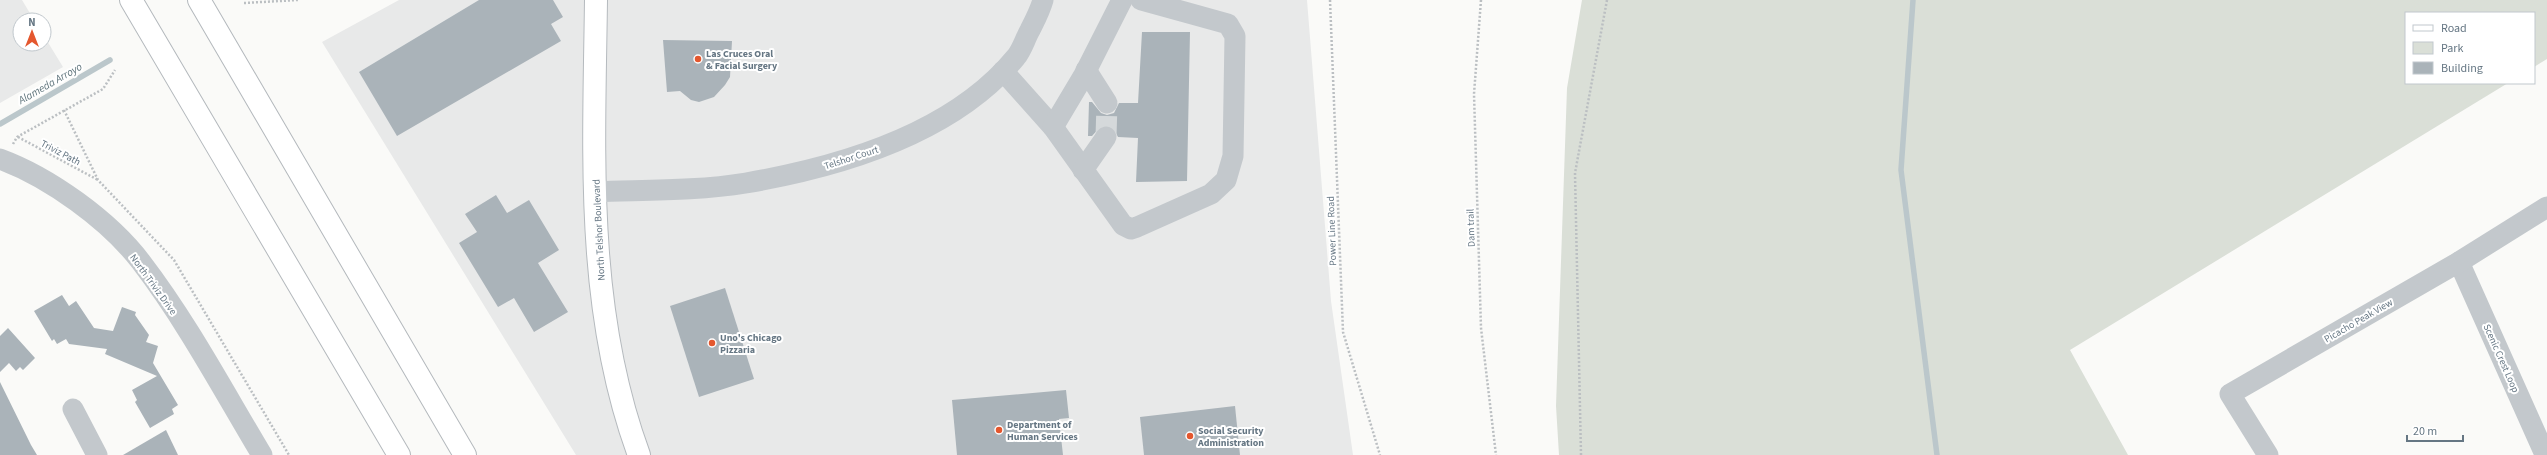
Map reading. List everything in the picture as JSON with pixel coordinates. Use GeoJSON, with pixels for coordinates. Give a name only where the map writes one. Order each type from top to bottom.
{"type":"FeatureCollection","features":[{"type":"Feature","properties":{"kind":"main road"},"geometry":{"type":"LineString","coordinates":[[131,0],[399,455]]}},
{"type":"Feature","properties":{"kind":"main road"},"geometry":{"type":"LineString","coordinates":[[199,0],[465,455]]}},
{"type":"Feature","properties":{"kind":"main road","name":"North Telshor Boulevard"},"geometry":{"type":"LineString","coordinates":[[596,0],[595,192],[597,256],[606,339],[618,392],[639,455]]}},
{"type":"Feature","properties":{"kind":"street","name":"Telshor Court"},"geometry":{"type":"LineString","coordinates":[[595,192],[677,190],[738,184],[811,170],[871,152],[921,130],[980,93],[1016,56],[1043,0]]}},
{"type":"Feature","properties":{"kind":"street"},"geometry":{"type":"LineString","coordinates":[[1053,127],[1086,70],[1122,0]]}},
{"type":"Feature","properties":{"kind":"street"},"geometry":{"type":"LineString","coordinates":[[1003,71],[1053,127],[1123,225],[1131,228],[1212,194],[1226,180],[1233,156],[1235,36],[1228,24],[1214,18],[1141,0]]}},
{"type":"Feature","properties":{"kind":"street"},"geometry":{"type":"LineString","coordinates":[[1086,70],[1107,102]]}},
{"type":"Feature","properties":{"kind":"street"},"geometry":{"type":"LineString","coordinates":[[1083,170],[1106,137]]}},
{"type":"Feature","properties":{"kind":"street","name":"North Triviz Drive"},"geometry":{"type":"LineString","coordinates":[[2,160],[50,184],[90,212],[140,261],[184,327],[262,455]]}},
{"type":"Feature","properties":{"kind":"street","name":"Picacho Peak View"},"geometry":{"type":"LineString","coordinates":[[2268,455],[2230,394],[2459,262],[2547,207]]}},
{"type":"Feature","properties":{"kind":"street","name":"Scenic Crest Loop"},"geometry":{"type":"LineString","coordinates":[[2459,262],[2543,450],[2547,449]]}},
{"type":"Feature","properties":{"kind":"street"},"geometry":{"type":"LineString","coordinates":[[73,409],[97,455]]}},
{"type":"Feature","properties":{"kind":"path"},"geometry":{"type":"LineString","coordinates":[[244,3],[298,0]]}},
{"type":"Feature","properties":{"kind":"path","name":"Power Line Road"},"geometry":{"type":"LineString","coordinates":[[1330,0],[1343,332],[1380,455]]}},
{"type":"Feature","properties":{"kind":"path","name":"Dam trail"},"geometry":{"type":"LineString","coordinates":[[1481,0],[1474,94],[1480,321],[1496,455]]}},
{"type":"Feature","properties":{"kind":"path"},"geometry":{"type":"LineString","coordinates":[[1581,455],[1576,173],[1607,0]]}},
{"type":"Feature","properties":{"kind":"path"},"geometry":{"type":"LineString","coordinates":[[2,160],[17,137],[103,89],[115,70]]}},
{"type":"Feature","properties":{"kind":"path","name":"Triviz Path"},"geometry":{"type":"LineString","coordinates":[[17,137],[98,180]]}},
{"type":"Feature","properties":{"kind":"shaded area"},"geometry":{"type":"Polygon","coordinates":[[[0,0],[22,0],[29,12],[12,12],[12,52],[52,52],[52,49],[63,67],[0,103],[0,0]]]}},
{"type":"Feature","properties":{"kind":"shaded area"},"geometry":{"type":"Polygon","coordinates":[[[399,0],[1307,0],[1331,301],[1353,455],[576,455],[322,42],[399,0]]]}},
{"type":"Feature","properties":{"kind":"green space"},"geometry":{"type":"Polygon","coordinates":[[[1582,0],[2547,0],[2547,59],[2535,66],[2535,12],[2405,12],[2405,84],[2506,84],[2070,350],[2128,455],[1559,455],[1556,406],[1567,88],[1582,0]]]}},
{"type":"Feature","properties":{"kind":"building"},"geometry":{"type":"Polygon","coordinates":[[[479,0],[553,0],[563,17],[551,24],[561,41],[397,136],[359,72],[479,0]]]}},
{"type":"Feature","properties":{"kind":"building"},"geometry":{"type":"Polygon","coordinates":[[[1142,32],[1190,32],[1187,181],[1136,182],[1138,138],[1118,137],[1113,127],[1107,125],[1101,126],[1092,136],[1088,136],[1089,102],[1092,102],[1101,113],[1107,115],[1114,113],[1119,103],[1138,103],[1142,32]]]}},
{"type":"Feature","properties":{"kind":"building","name":"Las Cruces Oral & Facial Surgery"},"geometry":{"type":"Polygon","coordinates":[[[663,40],[732,41],[730,77],[725,85],[714,97],[699,102],[691,100],[680,91],[667,92],[663,40]]]}},
{"type":"Feature","properties":{"kind":"building"},"geometry":{"type":"Polygon","coordinates":[[[496,195],[507,213],[529,200],[559,250],[538,263],[568,312],[534,332],[514,298],[498,307],[459,243],[477,232],[465,214],[496,195]]]}},
{"type":"Feature","properties":{"kind":"building","name":"Uno's Chicago Pizzaria"},"geometry":{"type":"Polygon","coordinates":[[[725,288],[754,379],[699,397],[670,306],[725,288]]]}},
{"type":"Feature","properties":{"kind":"building"},"geometry":{"type":"Polygon","coordinates":[[[62,295],[69,306],[76,301],[94,328],[113,331],[122,307],[136,312],[135,315],[149,335],[146,342],[158,346],[153,363],[178,405],[172,409],[174,414],[150,428],[135,402],[137,400],[132,390],[157,376],[105,354],[107,349],[69,344],[66,339],[57,344],[54,339],[52,341],[34,311],[62,295]]]}},
{"type":"Feature","properties":{"kind":"building"},"geometry":{"type":"Polygon","coordinates":[[[8,328],[35,358],[23,370],[20,367],[16,371],[9,363],[0,372],[0,336],[8,328]]]}},
{"type":"Feature","properties":{"kind":"building"},"geometry":{"type":"Polygon","coordinates":[[[0,382],[31,445],[37,455],[0,455],[0,382]]]}},
{"type":"Feature","properties":{"kind":"building","name":"Department of Human Services"},"geometry":{"type":"Polygon","coordinates":[[[1066,390],[1069,418],[1059,419],[1063,455],[957,455],[952,400],[1066,390]]]}},
{"type":"Feature","properties":{"kind":"building","name":"Social Security Administration"},"geometry":{"type":"Polygon","coordinates":[[[1235,406],[1240,455],[1144,455],[1140,417],[1235,406]]]}},
{"type":"Feature","properties":{"kind":"building"},"geometry":{"type":"Polygon","coordinates":[[[166,430],[178,455],[123,455],[166,430]]]}},
{"type":"Feature","properties":{"kind":"waterway"},"geometry":{"type":"LineString","coordinates":[[1913,0],[1901,170],[1937,455]]}},
{"type":"Feature","properties":{"kind":"waterway","name":"Alameda Arroyo"},"geometry":{"type":"LineString","coordinates":[[0,124],[110,60]]}},
{"type":"Feature","properties":{"kind":"tunnel"},"geometry":{"type":"LineString","coordinates":[[1106,137],[1107,103]]}},
{"type":"Feature","properties":{"kind":"place","name":"Las Cruces Oral & Facial Surgery"},"geometry":{"type":"Point","coordinates":[698,59]}},
{"type":"Feature","properties":{"kind":"place","name":"Uno's Chicago Pizzaria"},"geometry":{"type":"Point","coordinates":[712,343]}},
{"type":"Feature","properties":{"kind":"place","name":"Department of Human Services"},"geometry":{"type":"Point","coordinates":[999,430]}},
{"type":"Feature","properties":{"kind":"place","name":"Social Security Administration"},"geometry":{"type":"Point","coordinates":[1190,436]}}]}
